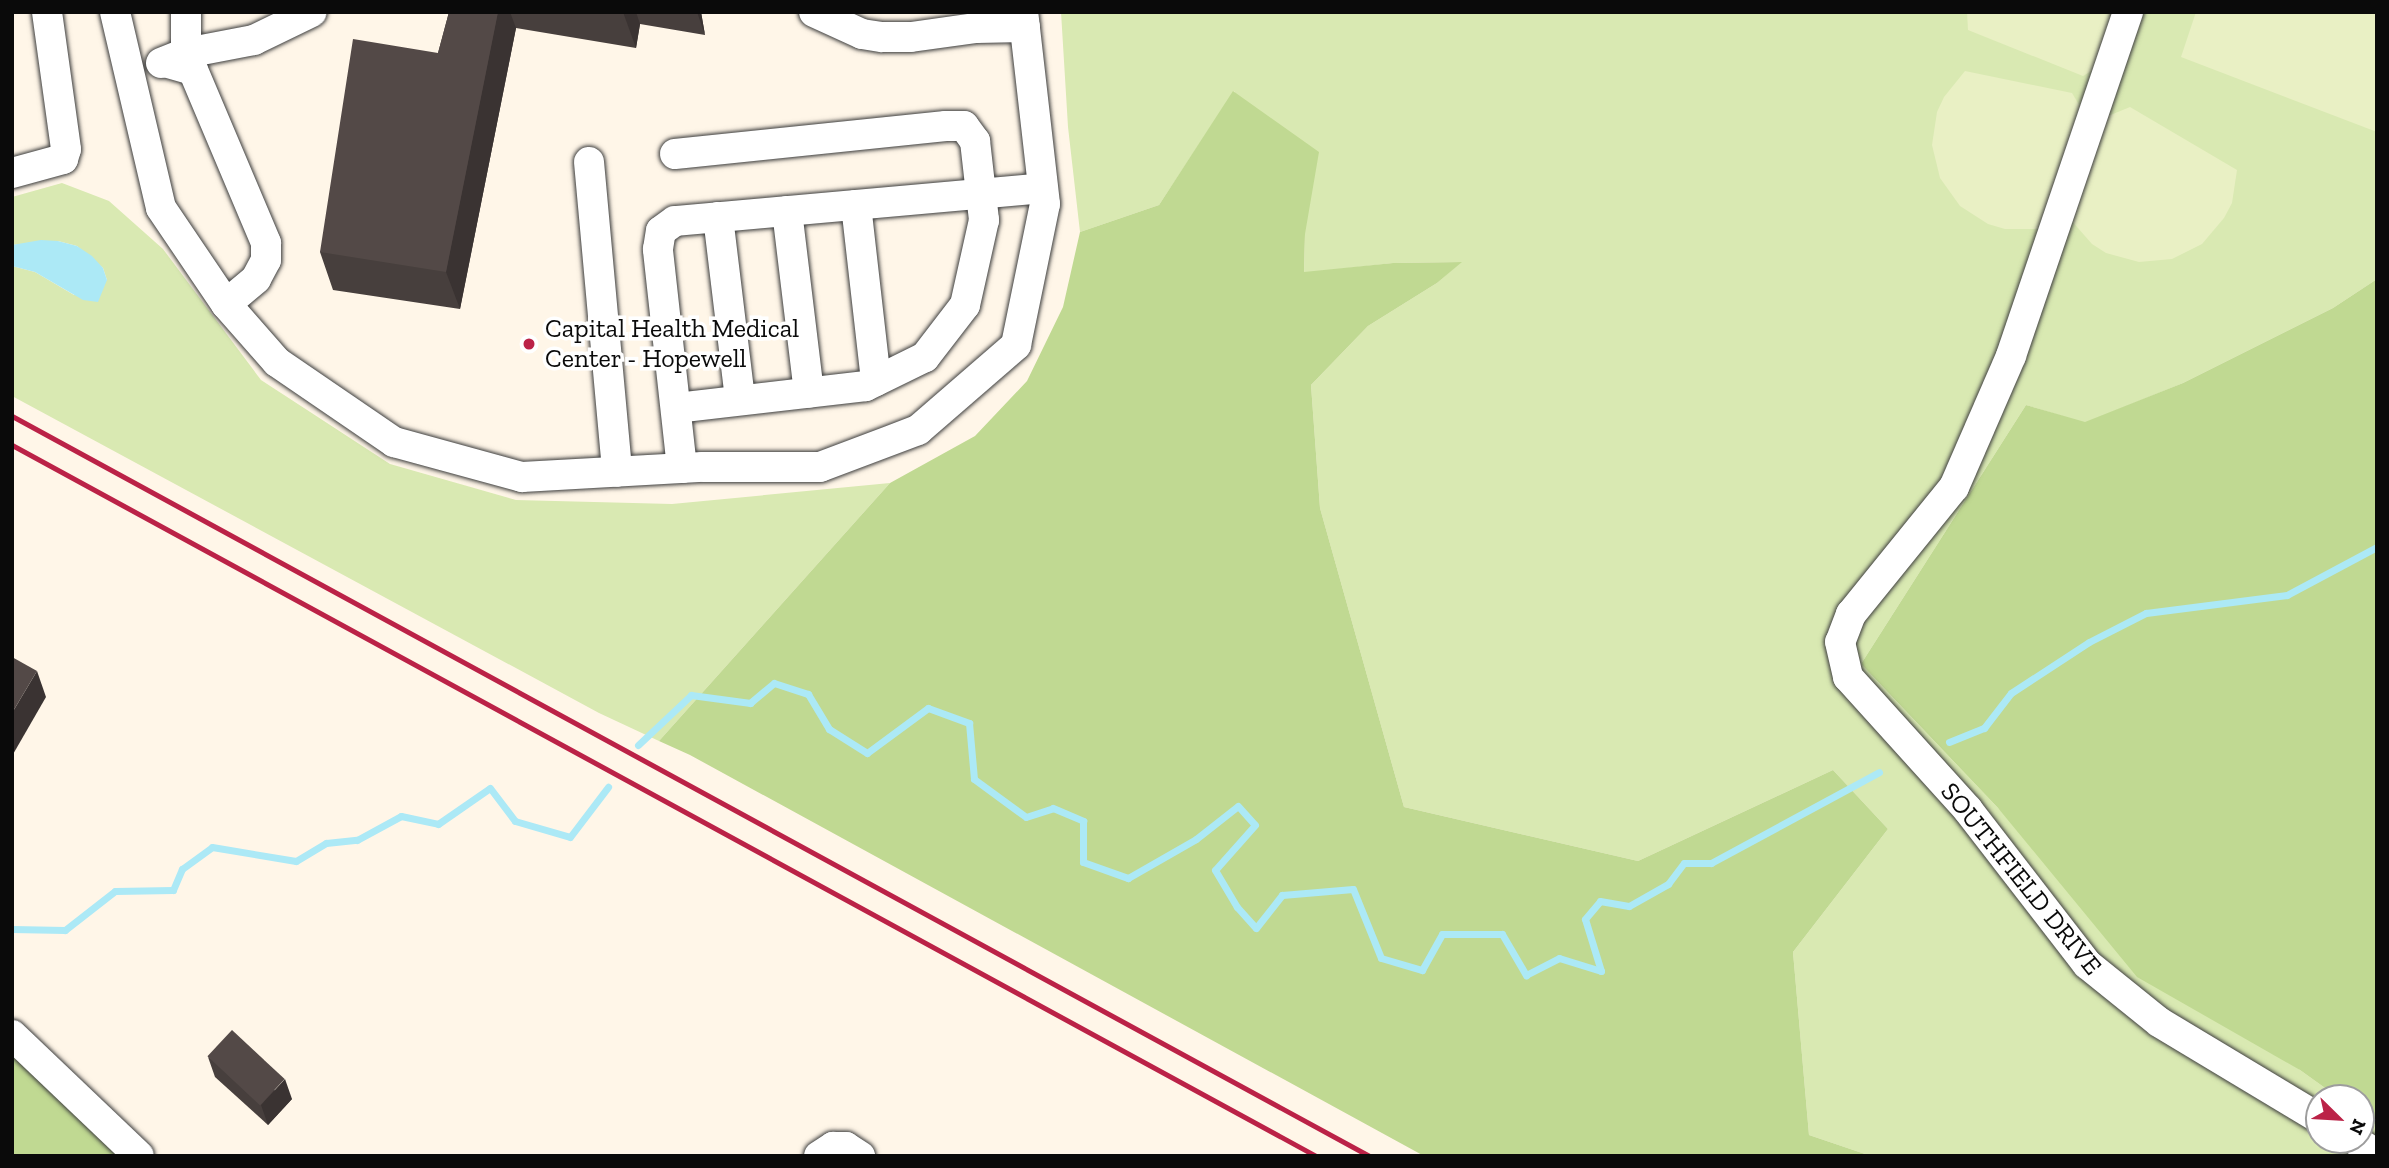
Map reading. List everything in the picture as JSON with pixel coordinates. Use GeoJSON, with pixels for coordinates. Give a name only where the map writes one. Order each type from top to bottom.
{"type":"FeatureCollection","features":[{"type":"Feature","properties":{"kind":"street"},"geometry":{"type":"LineString","coordinates":[[12,173],[64,159],[66,149],[47,12]]}},
{"type":"Feature","properties":{"kind":"street"},"geometry":{"type":"LineString","coordinates":[[115,12],[127,72],[162,208],[226,304],[277,362],[394,442],[522,477],[682,468],[820,467],[918,430],[1016,345],[1045,204],[1024,20],[911,37],[882,37],[862,34],[814,12]]}},
{"type":"Feature","properties":{"kind":"street"},"geometry":{"type":"LineString","coordinates":[[175,58],[186,12]]}},
{"type":"Feature","properties":{"kind":"street"},"geometry":{"type":"LineString","coordinates":[[127,72],[254,40],[312,12]]}},
{"type":"Feature","properties":{"kind":"street","name":"SOUTHFIELD DRIVE"},"geometry":{"type":"LineString","coordinates":[[2128,12],[2011,356],[1954,487],[1850,614],[1840,642],[1848,677],[1915,755],[1968,810],[2061,934],[2102,978],[2159,1022],[2305,1110]]}},
{"type":"Feature","properties":{"kind":"street"},"geometry":{"type":"LineString","coordinates":[[175,58],[193,70],[266,243],[266,260],[256,279],[226,304]]}},
{"type":"Feature","properties":{"kind":"street"},"geometry":{"type":"LineString","coordinates":[[675,154],[947,126],[964,127],[975,141],[984,220],[965,305],[925,357],[866,386],[677,408]]}},
{"type":"Feature","properties":{"kind":"street"},"geometry":{"type":"LineString","coordinates":[[589,162],[617,472]]}},
{"type":"Feature","properties":{"kind":"street"},"geometry":{"type":"LineString","coordinates":[[682,468],[658,248],[661,231],[675,221],[1043,188]]}},
{"type":"Feature","properties":{"kind":"street"},"geometry":{"type":"LineString","coordinates":[[856,205],[876,381]]}},
{"type":"Feature","properties":{"kind":"street"},"geometry":{"type":"LineString","coordinates":[[787,211],[809,393]]}},
{"type":"Feature","properties":{"kind":"street"},"geometry":{"type":"LineString","coordinates":[[718,217],[740,400]]}},
{"type":"Feature","properties":{"kind":"street"},"geometry":{"type":"LineString","coordinates":[[12,1035],[139,1156]]}},
{"type":"Feature","properties":{"kind":"green space"},"geometry":{"type":"Polygon","coordinates":[[[1061,12],[2377,12],[2377,279],[2333,308],[2183,383],[2085,423],[2026,405],[1861,664],[1998,808],[2320,1084],[2305,1084],[2305,1154],[2375,1154],[2375,1124],[2377,1156],[1871,1156],[1809,1135],[1793,952],[1888,829],[1833,770],[1638,861],[1404,807],[1320,508],[1311,385],[1368,326],[1437,283],[1461,262],[1393,263],[1304,273],[1305,234],[1234,91],[1159,205],[1080,232],[1068,127],[1061,12]]]}},
{"type":"Feature","properties":{"kind":"green space"},"geometry":{"type":"Polygon","coordinates":[[[1967,12],[2114,12],[2103,64],[2083,76],[1968,30],[1967,12]]]}},
{"type":"Feature","properties":{"kind":"green space"},"geometry":{"type":"Polygon","coordinates":[[[2196,12],[2377,12],[2377,132],[2181,57],[2196,12]]]}},
{"type":"Feature","properties":{"kind":"green space"},"geometry":{"type":"Polygon","coordinates":[[[1965,71],[2072,93],[2084,113],[2038,229],[2005,229],[1988,224],[1960,206],[1940,178],[1932,145],[1937,112],[1944,97],[1965,71]]]}},
{"type":"Feature","properties":{"kind":"green space"},"geometry":{"type":"Polygon","coordinates":[[[1233,91],[1319,152],[1305,234],[1304,272],[1393,263],[1462,262],[1437,283],[1368,326],[1311,385],[1320,508],[1404,807],[1638,861],[1833,770],[1888,829],[1793,952],[1809,1135],[1871,1156],[1424,1156],[690,755],[659,741],[890,483],[975,436],[1027,381],[1063,307],[1080,232],[1159,205],[1233,91]]]}},
{"type":"Feature","properties":{"kind":"green space"},"geometry":{"type":"Polygon","coordinates":[[[2130,107],[2237,170],[2232,203],[2224,218],[2202,244],[2172,259],[2139,262],[2106,253],[2092,244],[2070,219],[2108,116],[2130,107]]]}},
{"type":"Feature","properties":{"kind":"green space"},"geometry":{"type":"Polygon","coordinates":[[[62,183],[109,201],[163,249],[261,380],[390,464],[516,500],[672,504],[890,483],[659,741],[599,713],[12,396],[12,266],[35,272],[74,295],[107,280],[103,268],[77,246],[58,241],[12,245],[12,197],[62,183]]]}},
{"type":"Feature","properties":{"kind":"green space"},"geometry":{"type":"Polygon","coordinates":[[[2377,279],[2377,1126],[2375,1084],[2320,1084],[2300,1070],[2137,977],[1998,808],[1861,664],[2026,405],[2085,422],[2183,383],[2333,308],[2377,279]]]}},
{"type":"Feature","properties":{"kind":"green space"},"geometry":{"type":"Polygon","coordinates":[[[12,1044],[129,1156],[12,1156],[12,1044]]]}},
{"type":"Feature","properties":{"kind":"water"},"geometry":{"type":"Polygon","coordinates":[[[41,240],[77,246],[92,256],[103,268],[107,280],[98,302],[83,300],[35,272],[12,266],[12,245],[41,240]]]}},
{"type":"Feature","properties":{"kind":"building"},"geometry":{"type":"Polygon","coordinates":[[[449,12],[498,12],[446,272],[320,252],[353,39],[438,53],[449,12]]]}},
{"type":"Feature","properties":{"kind":"building"},"geometry":{"type":"Polygon","coordinates":[[[12,657],[37,671],[12,713],[12,657]]]}},
{"type":"Feature","properties":{"kind":"building"},"geometry":{"type":"Polygon","coordinates":[[[232,1030],[285,1079],[260,1105],[207,1056],[232,1030]]]}},
{"type":"Feature","properties":{"kind":"waterway"},"geometry":{"type":"LineString","coordinates":[[1949,742],[1984,728],[2011,693],[2089,642],[2146,613],[2287,595],[2377,547]]}},
{"type":"Feature","properties":{"kind":"waterway"},"geometry":{"type":"LineString","coordinates":[[638,745],[691,695],[750,703],[774,683],[808,694],[829,729],[867,753],[928,708],[969,723],[974,779],[1026,817],[1053,808],[1083,821],[1083,862],[1128,878],[1196,839],[1238,806],[1255,825],[1215,870],[1237,907],[1256,928],[1282,895],[1353,889],[1381,958],[1422,970],[1442,934],[1502,934],[1526,975],[1559,958],[1601,971],[1585,919],[1600,901],[1629,906],[1668,884],[1684,863],[1711,863],[1879,772]]}},
{"type":"Feature","properties":{"kind":"waterway"},"geometry":{"type":"LineString","coordinates":[[12,929],[65,930],[115,891],[173,890],[182,869],[212,847],[296,861],[326,843],[357,840],[401,816],[438,824],[490,788],[515,821],[570,837],[608,787]]}},
{"type":"Feature","properties":{"kind":"railway"},"geometry":{"type":"LineString","coordinates":[[12,416],[1369,1156]]}},
{"type":"Feature","properties":{"kind":"railway"},"geometry":{"type":"LineString","coordinates":[[12,445],[1316,1156]]}},
{"type":"Feature","properties":{"kind":"place","name":"Capital Health Medical Center - Hopewell"},"geometry":{"type":"Point","coordinates":[529,344]}}]}
